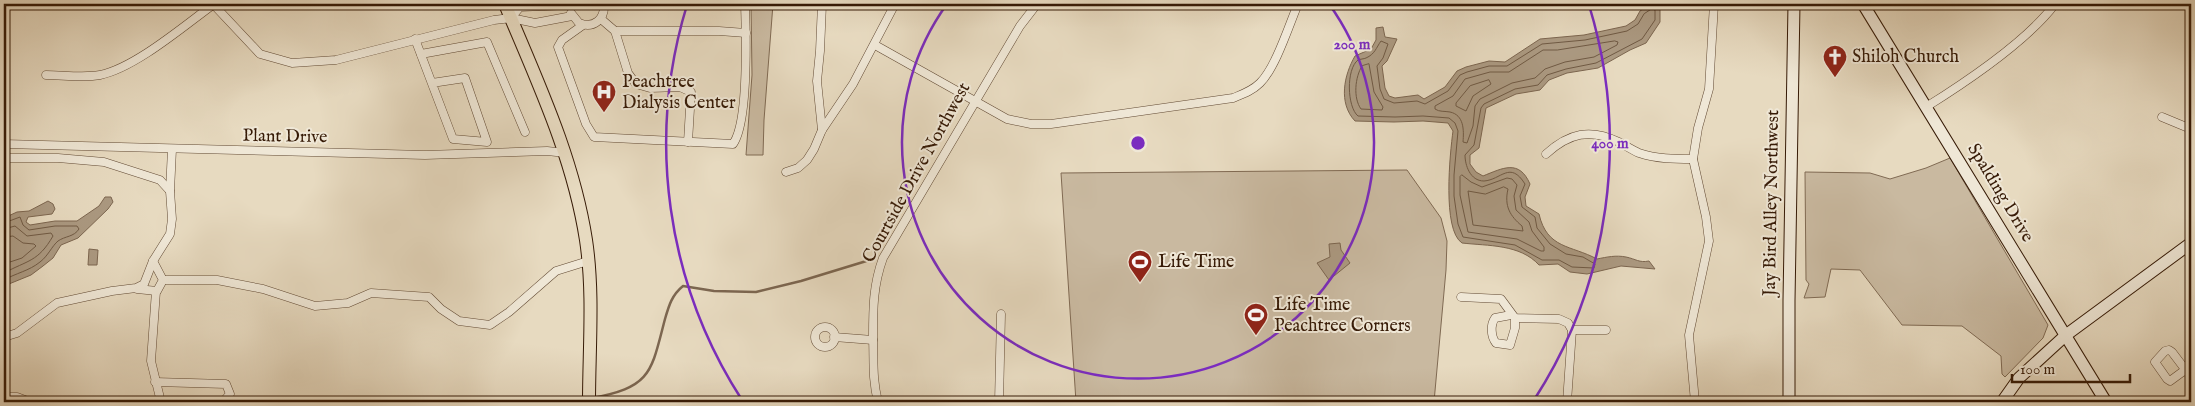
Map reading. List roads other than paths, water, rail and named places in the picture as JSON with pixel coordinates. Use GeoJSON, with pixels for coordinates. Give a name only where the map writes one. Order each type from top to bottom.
{"type":"FeatureCollection","features":[{"type":"Feature","properties":{"kind":"main road"},"geometry":{"type":"LineString","coordinates":[[505,4],[543,92],[566,153],[580,205],[588,261],[589,402]]}},
{"type":"Feature","properties":{"kind":"street"},"geometry":{"type":"LineString","coordinates":[[46,75],[100,75],[123,66],[157,46],[214,4],[260,54],[292,62],[336,60],[415,39],[511,18],[535,23],[572,16]]}},
{"type":"Feature","properties":{"kind":"street"},"geometry":{"type":"LineString","coordinates":[[511,18],[520,7],[571,4],[572,16],[583,25]]}},
{"type":"Feature","properties":{"kind":"street"},"geometry":{"type":"LineString","coordinates":[[604,4],[603,14],[600,19],[593,24],[583,25],[562,40],[558,47],[586,124],[594,137],[733,144],[736,139],[742,103],[746,33],[745,4]]}},
{"type":"Feature","properties":{"kind":"street"},"geometry":{"type":"LineString","coordinates":[[822,4],[817,81],[822,130]]}},
{"type":"Feature","properties":{"kind":"street"},"geometry":{"type":"LineString","coordinates":[[786,172],[798,168],[807,160],[822,130],[875,45],[896,4]]}},
{"type":"Feature","properties":{"kind":"street","name":"Courtside Drive Northwest"},"geometry":{"type":"LineString","coordinates":[[878,402],[873,380],[875,283],[883,258],[974,101],[1020,26],[1037,4]]}},
{"type":"Feature","properties":{"kind":"street"},"geometry":{"type":"LineString","coordinates":[[875,45],[1007,119],[1030,124],[1051,124],[1233,98],[1250,92],[1262,82],[1272,65],[1298,4]]}},
{"type":"Feature","properties":{"kind":"street"},"geometry":{"type":"LineString","coordinates":[[1695,402],[1689,335],[1709,241],[1706,217],[1692,159],[1709,89],[1714,4]]}},
{"type":"Feature","properties":{"kind":"street","name":"Jay Bird Alley Northwest"},"geometry":{"type":"LineString","coordinates":[[1789,402],[1789,271],[1794,4]]}},
{"type":"Feature","properties":{"kind":"street","name":"Spalding Drive"},"geometry":{"type":"LineString","coordinates":[[1863,4],[2106,402]]}},
{"type":"Feature","properties":{"kind":"street"},"geometry":{"type":"LineString","coordinates":[[1926,107],[1994,60],[2046,14],[2054,4]]}},
{"type":"Feature","properties":{"kind":"street"},"geometry":{"type":"LineString","coordinates":[[600,19],[615,31],[628,73],[636,84],[650,88],[680,87],[691,92],[688,142]]}},
{"type":"Feature","properties":{"kind":"street"},"geometry":{"type":"LineString","coordinates":[[615,31],[719,31],[746,33]]}},
{"type":"Feature","properties":{"kind":"street"},"geometry":{"type":"LineString","coordinates":[[415,39],[453,139],[487,142],[465,78],[432,83]]}},
{"type":"Feature","properties":{"kind":"street"},"geometry":{"type":"LineString","coordinates":[[421,54],[487,42],[525,132]]}},
{"type":"Feature","properties":{"kind":"street"},"geometry":{"type":"LineString","coordinates":[[2162,117],[2191,129]]}},
{"type":"Feature","properties":{"kind":"street"},"geometry":{"type":"LineString","coordinates":[[1546,154],[1560,141],[1587,133],[1606,136],[1638,152],[1653,157],[1692,159]]}},
{"type":"Feature","properties":{"kind":"street","name":"Plant Drive"},"geometry":{"type":"LineString","coordinates":[[4,144],[425,155],[547,151],[566,153]]}},
{"type":"Feature","properties":{"kind":"street"},"geometry":{"type":"LineString","coordinates":[[136,288],[144,284],[153,260],[170,234],[172,219],[170,191],[172,149]]}},
{"type":"Feature","properties":{"kind":"street"},"geometry":{"type":"LineString","coordinates":[[4,158],[58,158],[104,162],[160,180],[170,191]]}},
{"type":"Feature","properties":{"kind":"street"},"geometry":{"type":"LineString","coordinates":[[2002,402],[2019,378],[2066,335],[2191,243]]}},
{"type":"Feature","properties":{"kind":"street"},"geometry":{"type":"LineString","coordinates":[[153,260],[163,280]]}},
{"type":"Feature","properties":{"kind":"street"},"geometry":{"type":"LineString","coordinates":[[163,280],[217,280],[263,289],[315,306],[348,302],[371,293],[429,297],[441,309],[459,321],[490,325],[509,312],[556,271],[588,261]]}},
{"type":"Feature","properties":{"kind":"street"},"geometry":{"type":"LineString","coordinates":[[161,402],[151,361],[156,291],[163,280]]}},
{"type":"Feature","properties":{"kind":"street"},"geometry":{"type":"LineString","coordinates":[[4,337],[17,333],[57,303],[112,291],[136,288],[156,291]]}},
{"type":"Feature","properties":{"kind":"street"},"geometry":{"type":"LineString","coordinates":[[1461,297],[1501,299],[1513,316],[1559,319],[1568,323],[1572,330],[1567,402]]}},
{"type":"Feature","properties":{"kind":"street"},"geometry":{"type":"LineString","coordinates":[[999,402],[1001,314]]}},
{"type":"Feature","properties":{"kind":"street"},"geometry":{"type":"LineString","coordinates":[[1572,330],[1606,330]]}},
{"type":"Feature","properties":{"kind":"street"},"geometry":{"type":"LineString","coordinates":[[834,337],[874,340]]}},
{"type":"Feature","properties":{"kind":"street"},"geometry":{"type":"LineString","coordinates":[[2185,370],[2191,376]]}},
{"type":"Feature","properties":{"kind":"street"},"geometry":{"type":"LineString","coordinates":[[155,382],[226,384],[230,394],[222,402]]}},
{"type":"Feature","properties":{"kind":"street"},"geometry":{"type":"LineString","coordinates":[[4,396],[17,397],[30,402]]}},
{"type":"Feature","properties":{"kind":"water"},"geometry":{"type":"Polygon","coordinates":[[[1651,4],[1660,6],[1660,22],[1646,43],[1598,68],[1567,73],[1549,80],[1540,90],[1516,94],[1486,108],[1479,148],[1470,155],[1470,164],[1476,172],[1483,176],[1504,168],[1516,168],[1521,171],[1530,184],[1525,197],[1526,206],[1539,214],[1548,234],[1561,244],[1597,259],[1619,256],[1649,261],[1655,269],[1621,266],[1587,274],[1570,272],[1558,264],[1539,265],[1523,253],[1503,247],[1462,243],[1456,235],[1450,208],[1449,173],[1453,131],[1448,123],[1355,121],[1346,106],[1346,80],[1351,64],[1355,56],[1371,49],[1376,40],[1376,28],[1383,27],[1385,37],[1397,39],[1387,61],[1382,66],[1385,88],[1389,96],[1395,98],[1418,95],[1424,99],[1445,87],[1457,71],[1466,67],[1489,61],[1505,62],[1540,39],[1584,35],[1626,26],[1635,20],[1640,11],[1651,4]]]}},
{"type":"Feature","properties":{"kind":"water"},"geometry":{"type":"Polygon","coordinates":[[[105,197],[111,197],[113,202],[78,238],[61,245],[53,258],[31,275],[4,286],[4,218],[17,212],[29,211],[48,201],[53,204],[55,209],[52,214],[28,217],[26,222],[30,225],[55,221],[77,221],[99,206],[105,197]]]}},
{"type":"Feature","properties":{"kind":"water"},"geometry":{"type":"Polygon","coordinates":[[[1340,243],[1341,250],[1350,263],[1329,280],[1317,263],[1330,257],[1329,244],[1340,243]]]}},
{"type":"Feature","properties":{"kind":"water"},"geometry":{"type":"Polygon","coordinates":[[[89,249],[98,250],[97,265],[88,265],[89,249]]]}},
{"type":"Feature","properties":{"kind":"waterway"},"geometry":{"type":"LineString","coordinates":[[592,398],[612,394],[627,388],[638,382],[646,374],[652,364],[670,305],[676,293],[683,286],[714,291],[756,292],[801,281],[873,259]]}},
{"type":"Feature","properties":{"kind":"waterway"},"geometry":{"type":"LineString","coordinates":[[547,402],[584,399]]}},
{"type":"Feature","properties":{"kind":"place","name":"Shiloh Church"},"geometry":{"type":"Point","coordinates":[1835,78]}},
{"type":"Feature","properties":{"kind":"place","name":"Peachtree Dialysis Center"},"geometry":{"type":"Point","coordinates":[604,113]}},
{"type":"Feature","properties":{"kind":"place","name":"Life Time"},"geometry":{"type":"Point","coordinates":[1140,283]}},
{"type":"Feature","properties":{"kind":"place","name":"Life Time Peachtree Corners"},"geometry":{"type":"Point","coordinates":[1256,336]}}]}
